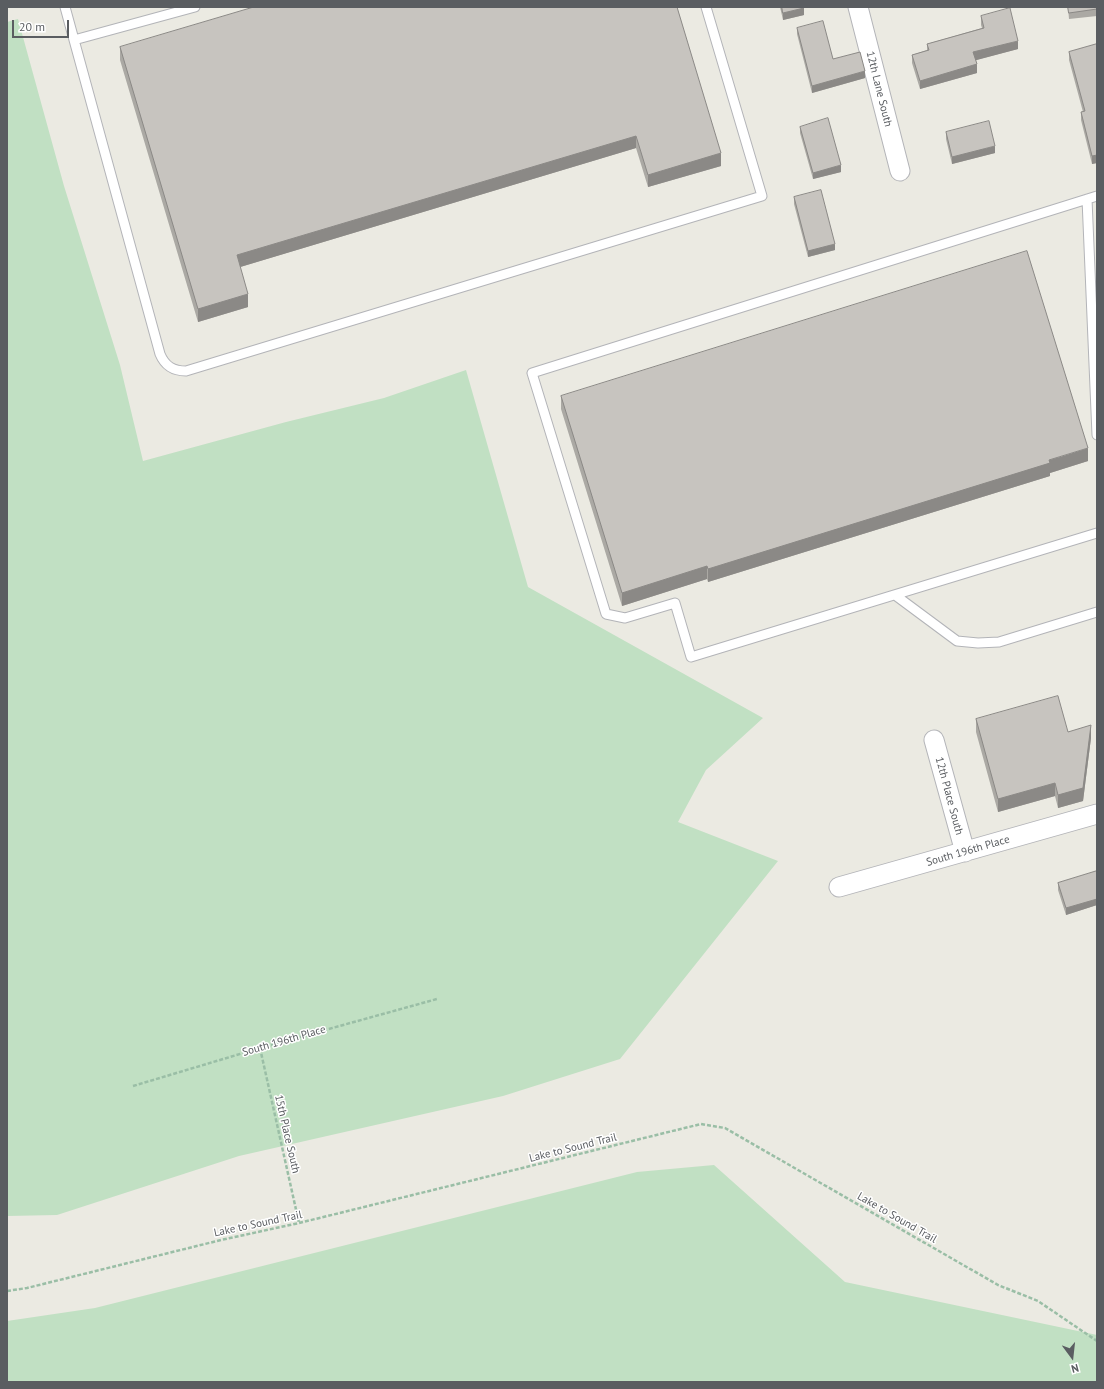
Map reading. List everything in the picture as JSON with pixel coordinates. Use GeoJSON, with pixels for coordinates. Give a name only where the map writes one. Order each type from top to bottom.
{"type":"FeatureCollection","features":[{"type":"Feature","properties":{"kind":"street","name":"12th Lane South"},"geometry":{"type":"LineString","coordinates":[[858,7],[900,171]]}},
{"type":"Feature","properties":{"kind":"street","name":"12th Place South"},"geometry":{"type":"LineString","coordinates":[[934,740],[965,852]]}},
{"type":"Feature","properties":{"kind":"street","name":"South 196th Place"},"geometry":{"type":"LineString","coordinates":[[838,887],[1097,814]]}},
{"type":"Feature","properties":{"kind":"lane"},"geometry":{"type":"LineString","coordinates":[[65,7],[160,354],[166,365],[171,369],[186,372],[762,196],[706,7]]}},
{"type":"Feature","properties":{"kind":"lane"},"geometry":{"type":"LineString","coordinates":[[74,40],[196,7]]}},
{"type":"Feature","properties":{"kind":"lane"},"geometry":{"type":"LineString","coordinates":[[1097,196],[532,373],[606,614],[625,618],[675,603],[691,657],[1097,533]]}},
{"type":"Feature","properties":{"kind":"lane"},"geometry":{"type":"LineString","coordinates":[[1087,199],[1097,435]]}},
{"type":"Feature","properties":{"kind":"lane"},"geometry":{"type":"LineString","coordinates":[[895,595],[958,641],[973,643],[999,642],[1097,612]]}},
{"type":"Feature","properties":{"kind":"path","name":"South 196th Place"},"geometry":{"type":"LineString","coordinates":[[133,1086],[260,1048],[437,999]]}},
{"type":"Feature","properties":{"kind":"path","name":"15th Place South"},"geometry":{"type":"LineString","coordinates":[[260,1048],[299,1223]]}},
{"type":"Feature","properties":{"kind":"path","name":"Lake to Sound Trail"},"geometry":{"type":"LineString","coordinates":[[7,1292],[221,1240],[299,1223],[701,1124],[725,1128],[998,1285],[1038,1301],[1097,1341]]}},
{"type":"Feature","properties":{"kind":"green space"},"geometry":{"type":"Polygon","coordinates":[[[18,19],[64,186],[120,365],[143,461],[286,422],[384,398],[466,370],[528,587],[763,718],[706,770],[678,822],[778,861],[620,1059],[503,1096],[239,1156],[57,1215],[7,1216],[7,22],[18,19]]]}},
{"type":"Feature","properties":{"kind":"green space"},"geometry":{"type":"Polygon","coordinates":[[[714,1165],[845,1282],[1097,1335],[1097,1382],[7,1382],[7,1321],[95,1308],[637,1172],[714,1165]]]}},
{"type":"Feature","properties":{"kind":"building"},"geometry":{"type":"Polygon","coordinates":[[[254,7],[677,7],[721,153],[648,175],[636,136],[237,255],[248,294],[198,309],[120,47],[254,7]]]}},
{"type":"Feature","properties":{"kind":"building"},"geometry":{"type":"Polygon","coordinates":[[[782,7],[804,7],[804,8],[783,13],[782,7]]]}},
{"type":"Feature","properties":{"kind":"building"},"geometry":{"type":"Polygon","coordinates":[[[1068,7],[1097,7],[1097,9],[1069,13],[1068,7]]]}},
{"type":"Feature","properties":{"kind":"building"},"geometry":{"type":"Polygon","coordinates":[[[1010,8],[1018,41],[973,52],[977,64],[920,81],[912,55],[929,50],[927,44],[984,28],[981,16],[1010,8]]]}},
{"type":"Feature","properties":{"kind":"building"},"geometry":{"type":"Polygon","coordinates":[[[823,21],[833,59],[860,52],[865,71],[812,86],[797,28],[823,21]]]}},
{"type":"Feature","properties":{"kind":"building"},"geometry":{"type":"Polygon","coordinates":[[[1097,44],[1097,155],[1092,156],[1081,112],[1085,111],[1069,52],[1097,44]]]}},
{"type":"Feature","properties":{"kind":"building"},"geometry":{"type":"Polygon","coordinates":[[[828,118],[841,165],[813,173],[800,127],[828,118]]]}},
{"type":"Feature","properties":{"kind":"building"},"geometry":{"type":"Polygon","coordinates":[[[989,121],[995,146],[952,157],[946,132],[989,121]]]}},
{"type":"Feature","properties":{"kind":"building"},"geometry":{"type":"Polygon","coordinates":[[[821,190],[835,244],[808,251],[794,197],[821,190]]]}},
{"type":"Feature","properties":{"kind":"building"},"geometry":{"type":"Polygon","coordinates":[[[1027,251],[1088,448],[1049,460],[1050,463],[708,569],[707,566],[622,593],[561,396],[1027,251]]]}},
{"type":"Feature","properties":{"kind":"building"},"geometry":{"type":"Polygon","coordinates":[[[1058,696],[1068,732],[1091,725],[1083,788],[1058,795],[1055,783],[998,799],[976,719],[1058,696]]]}},
{"type":"Feature","properties":{"kind":"building"},"geometry":{"type":"Polygon","coordinates":[[[1097,871],[1097,899],[1066,908],[1058,883],[1097,871]]]}}]}
